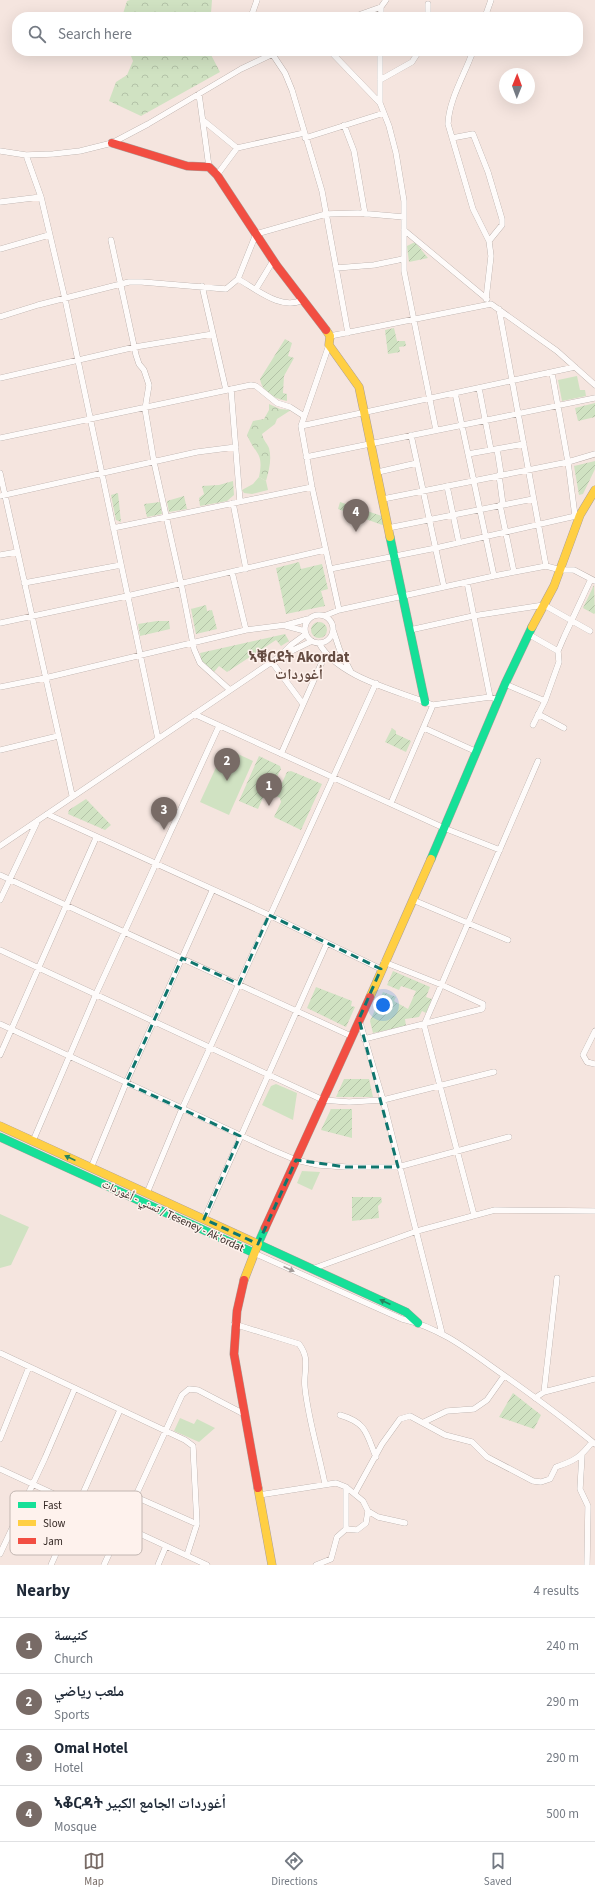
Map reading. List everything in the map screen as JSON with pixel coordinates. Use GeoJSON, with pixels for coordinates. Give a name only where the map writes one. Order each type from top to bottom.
{"type":"FeatureCollection","features":[{"type":"Feature","properties":{"kind":"street"},"geometry":{"type":"LineString","coordinates":[[253,12],[257,0]]}},
{"type":"Feature","properties":{"kind":"street"},"geometry":{"type":"LineString","coordinates":[[366,12],[381,7],[386,0]]}},
{"type":"Feature","properties":{"kind":"street"},"geometry":{"type":"LineString","coordinates":[[486,12],[490,0]]}},
{"type":"Feature","properties":{"kind":"street"},"geometry":{"type":"LineString","coordinates":[[428,4],[428,12]]}},
{"type":"Feature","properties":{"kind":"street"},"geometry":{"type":"LineString","coordinates":[[381,7],[381,12]]}},
{"type":"Feature","properties":{"kind":"street"},"geometry":{"type":"LineString","coordinates":[[0,151],[26,155],[80,151],[112,143],[148,124],[264,56]]}},
{"type":"Feature","properties":{"kind":"street"},"geometry":{"type":"LineString","coordinates":[[274,56],[285,74],[322,191],[348,333]]}},
{"type":"Feature","properties":{"kind":"street"},"geometry":{"type":"LineString","coordinates":[[335,56],[380,102]]}},
{"type":"Feature","properties":{"kind":"street"},"geometry":{"type":"LineString","coordinates":[[380,56],[380,102],[396,153],[404,201],[403,259],[413,320],[436,430]]}},
{"type":"Feature","properties":{"kind":"street"},"geometry":{"type":"LineString","coordinates":[[380,80],[412,62],[416,56]]}},
{"type":"Feature","properties":{"kind":"street"},"geometry":{"type":"LineString","coordinates":[[471,56],[448,116],[448,124],[473,209],[489,241],[491,256],[486,299]]}},
{"type":"Feature","properties":{"kind":"street"},"geometry":{"type":"LineString","coordinates":[[199,94],[204,121],[208,167]]}},
{"type":"Feature","properties":{"kind":"street"},"geometry":{"type":"LineString","coordinates":[[217,175],[237,148],[305,135],[384,113]]}},
{"type":"Feature","properties":{"kind":"street"},"geometry":{"type":"LineString","coordinates":[[204,121],[237,148]]}},
{"type":"Feature","properties":{"kind":"street"},"geometry":{"type":"LineString","coordinates":[[344,125],[354,151],[365,214]]}},
{"type":"Feature","properties":{"kind":"street"},"geometry":{"type":"LineString","coordinates":[[452,138],[473,134],[483,159],[502,219],[502,225],[489,241]]}},
{"type":"Feature","properties":{"kind":"street"},"geometry":{"type":"LineString","coordinates":[[112,143],[187,166],[208,167],[217,175],[273,261],[330,336],[329,345],[301,426],[325,550],[339,610]]}},
{"type":"Feature","properties":{"kind":"street"},"geometry":{"type":"LineString","coordinates":[[26,155],[41,197],[48,235],[65,299],[139,655],[158,738]]}},
{"type":"Feature","properties":{"kind":"street"},"geometry":{"type":"LineString","coordinates":[[0,202],[41,197]]}},
{"type":"Feature","properties":{"kind":"street"},"geometry":{"type":"LineString","coordinates":[[256,234],[326,214],[365,214],[404,217]]}},
{"type":"Feature","properties":{"kind":"street"},"geometry":{"type":"LineString","coordinates":[[404,230],[491,304],[575,367],[595,385]]}},
{"type":"Feature","properties":{"kind":"street"},"geometry":{"type":"LineString","coordinates":[[0,317],[38,305],[121,283],[142,282],[226,289],[238,279],[256,234]]}},
{"type":"Feature","properties":{"kind":"street"},"geometry":{"type":"LineString","coordinates":[[0,249],[48,235]]}},
{"type":"Feature","properties":{"kind":"street"},"geometry":{"type":"LineString","coordinates":[[111,240],[139,364],[144,370],[149,385],[145,409],[154,462],[194,649],[200,663],[230,690]]}},
{"type":"Feature","properties":{"kind":"street"},"geometry":{"type":"LineString","coordinates":[[336,268],[374,265],[403,259]]}},
{"type":"Feature","properties":{"kind":"street"},"geometry":{"type":"LineString","coordinates":[[256,289],[273,261]]}},
{"type":"Feature","properties":{"kind":"street"},"geometry":{"type":"LineString","coordinates":[[238,279],[276,300],[290,304],[302,300]]}},
{"type":"Feature","properties":{"kind":"street"},"geometry":{"type":"LineString","coordinates":[[202,286],[213,334],[229,390],[236,447],[236,502],[246,569]]}},
{"type":"Feature","properties":{"kind":"street"},"geometry":{"type":"LineString","coordinates":[[330,336],[491,304]]}},
{"type":"Feature","properties":{"kind":"street"},"geometry":{"type":"LineString","coordinates":[[499,309],[546,566]]}},
{"type":"Feature","properties":{"kind":"street"},"geometry":{"type":"LineString","coordinates":[[0,378],[135,347],[213,334]]}},
{"type":"Feature","properties":{"kind":"street"},"geometry":{"type":"LineString","coordinates":[[329,345],[359,388],[378,472],[388,528],[425,702]]}},
{"type":"Feature","properties":{"kind":"street"},"geometry":{"type":"LineString","coordinates":[[301,426],[575,367]]}},
{"type":"Feature","properties":{"kind":"street"},"geometry":{"type":"LineString","coordinates":[[552,373],[578,516]]}},
{"type":"Feature","properties":{"kind":"street"},"geometry":{"type":"LineString","coordinates":[[0,438],[145,409],[229,390],[256,386],[277,403],[304,416]]}},
{"type":"Feature","properties":{"kind":"street"},"geometry":{"type":"LineString","coordinates":[[479,388],[485,420],[500,475],[501,505],[514,572]]}},
{"type":"Feature","properties":{"kind":"street"},"geometry":{"type":"LineString","coordinates":[[455,393],[494,576]]}},
{"type":"Feature","properties":{"kind":"street"},"geometry":{"type":"LineString","coordinates":[[306,457],[595,398]]}},
{"type":"Feature","properties":{"kind":"street"},"geometry":{"type":"LineString","coordinates":[[411,435],[444,587]]}},
{"type":"Feature","properties":{"kind":"street"},"geometry":{"type":"LineString","coordinates":[[468,454],[524,444]]}},
{"type":"Feature","properties":{"kind":"street"},"geometry":{"type":"LineString","coordinates":[[2,496],[217,448],[236,447]]}},
{"type":"Feature","properties":{"kind":"street"},"geometry":{"type":"LineString","coordinates":[[383,499],[568,462],[595,454]]}},
{"type":"Feature","properties":{"kind":"street"},"geometry":{"type":"LineString","coordinates":[[378,472],[417,463]]}},
{"type":"Feature","properties":{"kind":"street"},"geometry":{"type":"LineString","coordinates":[[0,473],[2,496],[17,552],[72,795]]}},
{"type":"Feature","properties":{"kind":"street"},"geometry":{"type":"LineString","coordinates":[[447,486],[459,543]]}},
{"type":"Feature","properties":{"kind":"street"},"geometry":{"type":"LineString","coordinates":[[113,528],[312,487]]}},
{"type":"Feature","properties":{"kind":"street"},"geometry":{"type":"LineString","coordinates":[[355,1493],[382,1444],[400,1419],[410,1416],[424,1422],[445,1435],[472,1442],[487,1457],[534,1481],[542,1482],[550,1479],[556,1467],[570,1463],[593,1443],[535,1398],[470,1351],[442,1333],[418,1323],[402,1319],[254,1253],[413,900],[505,684],[528,634],[561,570],[578,516],[595,490]]}},
{"type":"Feature","properties":{"kind":"street"},"geometry":{"type":"LineString","coordinates":[[388,528],[533,499]]}},
{"type":"Feature","properties":{"kind":"street"},"geometry":{"type":"LineString","coordinates":[[330,569],[436,548],[578,516]]}},
{"type":"Feature","properties":{"kind":"street"},"geometry":{"type":"LineString","coordinates":[[0,623],[127,596],[325,550]]}},
{"type":"Feature","properties":{"kind":"street"},"geometry":{"type":"LineString","coordinates":[[0,555],[17,552]]}},
{"type":"Feature","properties":{"kind":"street"},"geometry":{"type":"LineString","coordinates":[[24,583],[121,565]]}},
{"type":"Feature","properties":{"kind":"street"},"geometry":{"type":"LineString","coordinates":[[324,616],[339,610],[546,566],[561,570],[574,570],[593,580],[558,651],[559,662],[545,701],[533,725]]}},
{"type":"Feature","properties":{"kind":"street"},"geometry":{"type":"LineString","coordinates":[[232,572],[246,630]]}},
{"type":"Feature","properties":{"kind":"street"},"geometry":{"type":"LineString","coordinates":[[467,582],[490,697]]}},
{"type":"Feature","properties":{"kind":"street"},"geometry":{"type":"LineString","coordinates":[[410,630],[473,616],[544,605],[590,631]]}},
{"type":"Feature","properties":{"kind":"street"},"geometry":{"type":"LineString","coordinates":[[0,687],[45,678],[246,630],[286,625],[308,619],[316,615],[324,616],[331,621],[340,650],[351,672]]}},
{"type":"Feature","properties":{"kind":"street"},"geometry":{"type":"LineString","coordinates":[[0,846],[48,814],[72,795],[279,657],[305,632],[308,619]]}},
{"type":"Feature","properties":{"kind":"street"},"geometry":{"type":"LineString","coordinates":[[286,625],[305,632],[312,641],[319,643],[326,641],[331,636],[333,630]]}},
{"type":"Feature","properties":{"kind":"street"},"geometry":{"type":"LineString","coordinates":[[528,634],[558,651]]}},
{"type":"Feature","properties":{"kind":"street"},"geometry":{"type":"LineString","coordinates":[[279,657],[312,641]]}},
{"type":"Feature","properties":{"kind":"street"},"geometry":{"type":"LineString","coordinates":[[319,643],[333,661],[351,672],[433,705],[490,697],[499,700]]}},
{"type":"Feature","properties":{"kind":"street"},"geometry":{"type":"LineString","coordinates":[[281,754],[326,653]]}},
{"type":"Feature","properties":{"kind":"street"},"geometry":{"type":"LineString","coordinates":[[272,662],[303,704]]}},
{"type":"Feature","properties":{"kind":"street"},"geometry":{"type":"LineString","coordinates":[[147,1193],[182,1109],[376,683]]}},
{"type":"Feature","properties":{"kind":"street"},"geometry":{"type":"LineString","coordinates":[[505,684],[545,701]]}},
{"type":"Feature","properties":{"kind":"street"},"geometry":{"type":"LineString","coordinates":[[391,803],[433,705]]}},
{"type":"Feature","properties":{"kind":"street"},"geometry":{"type":"LineString","coordinates":[[194,714],[444,828],[500,850]]}},
{"type":"Feature","properties":{"kind":"street"},"geometry":{"type":"LineString","coordinates":[[538,714],[564,728]]}},
{"type":"Feature","properties":{"kind":"street"},"geometry":{"type":"LineString","coordinates":[[33,1141],[96,994],[219,726]]}},
{"type":"Feature","properties":{"kind":"street"},"geometry":{"type":"LineString","coordinates":[[424,728],[477,752]]}},
{"type":"Feature","properties":{"kind":"street"},"geometry":{"type":"LineString","coordinates":[[0,750],[58,736]]}},
{"type":"Feature","properties":{"kind":"street"},"geometry":{"type":"LineString","coordinates":[[474,1215],[456,1151],[442,1086],[424,1025],[538,761]]}},
{"type":"Feature","properties":{"kind":"street"},"geometry":{"type":"LineString","coordinates":[[48,814],[96,838],[327,943],[383,966],[442,986],[483,1004],[484,1007],[482,1009],[424,1025],[364,1039]]}},
{"type":"Feature","properties":{"kind":"street"},"geometry":{"type":"LineString","coordinates":[[0,900],[38,820]]}},
{"type":"Feature","properties":{"kind":"street"},"geometry":{"type":"LineString","coordinates":[[0,1054],[96,838]]}},
{"type":"Feature","properties":{"kind":"street"},"geometry":{"type":"LineString","coordinates":[[0,875],[351,1036]]}},
{"type":"Feature","properties":{"kind":"street"},"geometry":{"type":"LineString","coordinates":[[91,1168],[126,1083],[212,891]]}},
{"type":"Feature","properties":{"kind":"street"},"geometry":{"type":"LineString","coordinates":[[413,900],[508,940]]}},
{"type":"Feature","properties":{"kind":"street"},"geometry":{"type":"LineString","coordinates":[[204,1219],[327,943]]}},
{"type":"Feature","properties":{"kind":"street"},"geometry":{"type":"LineString","coordinates":[[0,950],[323,1100],[349,1102],[383,1100],[494,1072]]}},
{"type":"Feature","properties":{"kind":"street"},"geometry":{"type":"LineString","coordinates":[[359,1019],[383,1100],[398,1167],[417,1231],[424,1268],[433,1295],[442,1333]]}},
{"type":"Feature","properties":{"kind":"street"},"geometry":{"type":"LineString","coordinates":[[0,1024],[240,1136],[296,1160],[318,1165],[346,1167],[398,1167],[509,1137]]}},
{"type":"Feature","properties":{"kind":"street"},"geometry":{"type":"LineString","coordinates":[[595,1031],[584,1055],[587,1062],[595,1064]]}},
{"type":"Feature","properties":{"kind":"street"},"geometry":{"type":"LineString","coordinates":[[0,1126],[406,1312],[418,1323]]}},
{"type":"Feature","properties":{"kind":"street","name":"تسني - أغوردات / Teseney - Ak'ordat"},"geometry":{"type":"LineString","coordinates":[[0,1138],[254,1253],[242,1285],[234,1324],[234,1354],[272,1565]]}},
{"type":"Feature","properties":{"kind":"street"},"geometry":{"type":"LineString","coordinates":[[312,1268],[417,1231],[495,1210],[595,1211]]}},
{"type":"Feature","properties":{"kind":"street"},"geometry":{"type":"LineString","coordinates":[[544,1392],[557,1278]]}},
{"type":"Feature","properties":{"kind":"street"},"geometry":{"type":"LineString","coordinates":[[234,1324],[299,1344],[304,1350],[307,1359],[305,1388],[325,1484]]}},
{"type":"Feature","properties":{"kind":"street"},"geometry":{"type":"LineString","coordinates":[[0,1354],[185,1440],[192,1446],[197,1524],[186,1555]]}},
{"type":"Feature","properties":{"kind":"street"},"geometry":{"type":"LineString","coordinates":[[0,1439],[29,1367]]}},
{"type":"Feature","properties":{"kind":"street"},"geometry":{"type":"LineString","coordinates":[[424,1422],[447,1411],[474,1409],[487,1400],[504,1376]]}},
{"type":"Feature","properties":{"kind":"street"},"geometry":{"type":"LineString","coordinates":[[535,1398],[544,1392],[595,1379]]}},
{"type":"Feature","properties":{"kind":"street"},"geometry":{"type":"LineString","coordinates":[[29,1491],[75,1388]]}},
{"type":"Feature","properties":{"kind":"street"},"geometry":{"type":"LineString","coordinates":[[139,1491],[182,1396],[189,1389],[198,1390],[244,1414]]}},
{"type":"Feature","properties":{"kind":"street"},"geometry":{"type":"LineString","coordinates":[[84,1491],[120,1410]]}},
{"type":"Feature","properties":{"kind":"street"},"geometry":{"type":"LineString","coordinates":[[340,1415],[355,1419],[365,1429],[376,1457]]}},
{"type":"Feature","properties":{"kind":"street"},"geometry":{"type":"LineString","coordinates":[[582,1454],[580,1489],[588,1506],[587,1565]]}},
{"type":"Feature","properties":{"kind":"street"},"geometry":{"type":"LineString","coordinates":[[0,1469],[47,1491]]}},
{"type":"Feature","properties":{"kind":"street"},"geometry":{"type":"LineString","coordinates":[[259,1495],[336,1483],[355,1493],[363,1501],[368,1511],[378,1517],[405,1523]]}},
{"type":"Feature","properties":{"kind":"street"},"geometry":{"type":"LineString","coordinates":[[346,1487],[346,1529]]}},
{"type":"Feature","properties":{"kind":"street"},"geometry":{"type":"LineString","coordinates":[[142,1500],[197,1524]]}},
{"type":"Feature","properties":{"kind":"street"},"geometry":{"type":"LineString","coordinates":[[316,1565],[331,1559],[337,1537],[346,1529],[357,1530],[366,1523],[368,1511]]}},
{"type":"Feature","properties":{"kind":"street"},"geometry":{"type":"LineString","coordinates":[[0,1554],[10,1532]]}},
{"type":"Feature","properties":{"kind":"street"},"geometry":{"type":"LineString","coordinates":[[142,1535],[207,1565]]}},
{"type":"Feature","properties":{"kind":"street"},"geometry":{"type":"LineString","coordinates":[[158,1565],[166,1546]]}},
{"type":"Feature","properties":{"kind":"street"},"geometry":{"type":"LineString","coordinates":[[52,1565],[56,1555]]}},
{"type":"Feature","properties":{"kind":"street"},"geometry":{"type":"LineString","coordinates":[[104,1565],[109,1555]]}},
{"type":"Feature","properties":{"kind":"highlighted area"},"geometry":{"type":"Polygon","coordinates":[[[269,915],[381,969],[359,1019],[398,1167],[346,1167],[296,1160],[258,1244],[204,1219],[240,1136],[126,1083],[182,958],[239,984],[269,915]]]}},
{"type":"Feature","properties":{"kind":"green space"},"geometry":{"type":"Polygon","coordinates":[[[212,0],[211,12],[124,12],[127,1],[212,0]]]}},
{"type":"Feature","properties":{"kind":"green space"},"geometry":{"type":"Polygon","coordinates":[[[131,56],[212,56],[220,72],[141,116],[109,101],[116,82],[127,75],[133,61],[131,56]]]}},
{"type":"Feature","properties":{"kind":"green space"},"geometry":{"type":"Polygon","coordinates":[[[415,242],[428,258],[409,262],[407,246],[415,242]]]}},
{"type":"Feature","properties":{"kind":"green space"},"geometry":{"type":"Polygon","coordinates":[[[394,328],[397,341],[405,341],[406,346],[399,347],[400,352],[388,354],[385,330],[394,328]]]}},
{"type":"Feature","properties":{"kind":"green space"},"geometry":{"type":"Polygon","coordinates":[[[285,339],[292,343],[288,356],[294,358],[284,376],[283,393],[287,394],[287,401],[278,399],[266,391],[261,384],[260,379],[285,339]]]}},
{"type":"Feature","properties":{"kind":"green space"},"geometry":{"type":"Polygon","coordinates":[[[577,376],[580,390],[585,390],[586,396],[562,401],[558,380],[577,376]]]}},
{"type":"Feature","properties":{"kind":"green space"},"geometry":{"type":"Polygon","coordinates":[[[595,403],[595,417],[578,421],[575,408],[595,403]]]}},
{"type":"Feature","properties":{"kind":"green space"},"geometry":{"type":"Polygon","coordinates":[[[269,404],[280,409],[291,410],[277,419],[275,424],[262,434],[269,448],[270,456],[266,481],[259,477],[260,458],[247,435],[253,421],[264,419],[269,410],[269,404]]]}},
{"type":"Feature","properties":{"kind":"green space"},"geometry":{"type":"Polygon","coordinates":[[[595,461],[595,469],[583,494],[579,495],[574,466],[595,461]]]}},
{"type":"Feature","properties":{"kind":"green space"},"geometry":{"type":"Polygon","coordinates":[[[259,477],[266,481],[268,490],[252,494],[244,493],[242,490],[253,484],[259,477]]]}},
{"type":"Feature","properties":{"kind":"green space"},"geometry":{"type":"Polygon","coordinates":[[[233,481],[234,495],[227,501],[200,506],[199,498],[204,494],[202,486],[219,485],[233,481]]]}},
{"type":"Feature","properties":{"kind":"green space"},"geometry":{"type":"Polygon","coordinates":[[[118,493],[121,522],[116,520],[111,495],[118,493]]]}},
{"type":"Feature","properties":{"kind":"green space"},"geometry":{"type":"Polygon","coordinates":[[[184,496],[187,509],[169,512],[167,501],[184,496]]]}},
{"type":"Feature","properties":{"kind":"green space"},"geometry":{"type":"Polygon","coordinates":[[[160,502],[162,514],[147,517],[144,504],[160,502]]]}},
{"type":"Feature","properties":{"kind":"green space"},"geometry":{"type":"Polygon","coordinates":[[[340,502],[382,516],[385,526],[338,509],[340,502]]]}},
{"type":"Feature","properties":{"kind":"green space"},"geometry":{"type":"Polygon","coordinates":[[[299,562],[301,569],[322,564],[328,589],[321,591],[325,606],[286,614],[276,568],[299,562]]]}},
{"type":"Feature","properties":{"kind":"green space"},"geometry":{"type":"Polygon","coordinates":[[[594,585],[595,613],[594,614],[583,608],[594,585]]]}},
{"type":"Feature","properties":{"kind":"green space"},"geometry":{"type":"Polygon","coordinates":[[[206,605],[207,611],[212,610],[217,629],[196,634],[191,609],[206,605]]]}},
{"type":"Feature","properties":{"kind":"green space"},"geometry":{"type":"Polygon","coordinates":[[[169,621],[170,629],[140,636],[138,624],[169,621]]]}},
{"type":"Feature","properties":{"kind":"green space"},"geometry":{"type":"Polygon","coordinates":[[[319,622],[325,624],[327,630],[325,636],[319,638],[313,636],[311,630],[313,624],[319,622]]]}},
{"type":"Feature","properties":{"kind":"green space"},"geometry":{"type":"Polygon","coordinates":[[[285,634],[289,641],[281,646],[276,640],[227,672],[219,666],[214,672],[202,663],[200,653],[285,634]]]}},
{"type":"Feature","properties":{"kind":"green space"},"geometry":{"type":"Polygon","coordinates":[[[392,728],[396,731],[396,734],[411,741],[406,752],[385,742],[392,728]]]}},
{"type":"Feature","properties":{"kind":"green space"},"geometry":{"type":"Polygon","coordinates":[[[225,748],[253,761],[229,815],[200,802],[225,748]]]}},
{"type":"Feature","properties":{"kind":"green space"},"geometry":{"type":"Polygon","coordinates":[[[259,756],[280,766],[281,769],[269,792],[265,793],[258,809],[239,801],[259,756]]]}},
{"type":"Feature","properties":{"kind":"green space"},"geometry":{"type":"Polygon","coordinates":[[[291,771],[322,784],[301,830],[274,817],[281,802],[280,798],[276,796],[287,772],[291,771]]]}},
{"type":"Feature","properties":{"kind":"green space"},"geometry":{"type":"Polygon","coordinates":[[[86,799],[111,825],[105,830],[68,814],[69,810],[86,799]]]}},
{"type":"Feature","properties":{"kind":"green space"},"geometry":{"type":"Polygon","coordinates":[[[393,971],[430,987],[426,997],[432,999],[426,1013],[422,1011],[419,1017],[405,1019],[406,1026],[373,1033],[370,1021],[383,992],[396,997],[394,1001],[408,1009],[416,991],[401,986],[399,990],[387,985],[393,971]]]}},
{"type":"Feature","properties":{"kind":"green space"},"geometry":{"type":"Polygon","coordinates":[[[316,987],[352,1001],[351,1006],[355,1007],[346,1027],[307,1008],[316,987]]]}},
{"type":"Feature","properties":{"kind":"green space"},"geometry":{"type":"Polygon","coordinates":[[[344,1079],[369,1079],[373,1097],[336,1097],[344,1079]]]}},
{"type":"Feature","properties":{"kind":"green space"},"geometry":{"type":"Polygon","coordinates":[[[276,1084],[297,1093],[293,1120],[262,1105],[271,1086],[276,1084]]]}},
{"type":"Feature","properties":{"kind":"green space"},"geometry":{"type":"Polygon","coordinates":[[[331,1109],[352,1109],[352,1138],[321,1130],[331,1109]]]}},
{"type":"Feature","properties":{"kind":"green space"},"geometry":{"type":"Polygon","coordinates":[[[302,1171],[320,1172],[312,1190],[297,1183],[302,1171]]]}},
{"type":"Feature","properties":{"kind":"green space"},"geometry":{"type":"Polygon","coordinates":[[[352,1197],[381,1197],[382,1202],[378,1206],[379,1218],[352,1221],[352,1197]]]}},
{"type":"Feature","properties":{"kind":"green space"},"geometry":{"type":"Polygon","coordinates":[[[0,1214],[29,1227],[11,1265],[0,1268],[0,1214]]]}},
{"type":"Feature","properties":{"kind":"green space"},"geometry":{"type":"Polygon","coordinates":[[[513,1393],[541,1415],[534,1429],[499,1417],[513,1393]]]}},
{"type":"Feature","properties":{"kind":"green space"},"geometry":{"type":"Polygon","coordinates":[[[180,1418],[194,1424],[197,1419],[215,1428],[199,1442],[174,1431],[180,1418]]]}},
{"type":"Feature","properties":{"kind":"traffic: fast"},"geometry":{"type":"LineString","coordinates":[[390,537],[425,702]]}},
{"type":"Feature","properties":{"kind":"traffic: fast"},"geometry":{"type":"LineString","coordinates":[[431,859],[505,684],[532,627]]}},
{"type":"Feature","properties":{"kind":"traffic: fast"},"geometry":{"type":"LineString","coordinates":[[0,1137],[254,1253]]}},
{"type":"Feature","properties":{"kind":"traffic: fast"},"geometry":{"type":"LineString","coordinates":[[265,1228],[258,1244],[406,1312],[418,1323]]}},
{"type":"Feature","properties":{"kind":"traffic: slow"},"geometry":{"type":"LineString","coordinates":[[326,330],[330,336],[329,345],[359,387],[390,537]]}},
{"type":"Feature","properties":{"kind":"traffic: slow"},"geometry":{"type":"LineString","coordinates":[[532,627],[554,586],[580,515],[595,490]]}},
{"type":"Feature","properties":{"kind":"traffic: slow"},"geometry":{"type":"LineString","coordinates":[[370,997],[431,859]]}},
{"type":"Feature","properties":{"kind":"traffic: slow"},"geometry":{"type":"LineString","coordinates":[[0,1126],[258,1244],[244,1280]]}},
{"type":"Feature","properties":{"kind":"traffic: slow"},"geometry":{"type":"LineString","coordinates":[[258,1488],[272,1565]]}},
{"type":"Feature","properties":{"kind":"traffic: jam"},"geometry":{"type":"LineString","coordinates":[[112,143],[187,166],[209,167],[217,175],[277,266],[326,330]]}},
{"type":"Feature","properties":{"kind":"traffic: jam"},"geometry":{"type":"LineString","coordinates":[[265,1228],[370,997]]}},
{"type":"Feature","properties":{"kind":"traffic: jam"},"geometry":{"type":"LineString","coordinates":[[244,1280],[237,1311],[234,1354],[258,1488]]}},
{"type":"Feature","properties":{"kind":"place","name":"ኣቆርዳት أغوردات الجامع الكبير"},"geometry":{"type":"Point","coordinates":[356,532]}},
{"type":"Feature","properties":{"kind":"place","name":"ملعب رياضي"},"geometry":{"type":"Point","coordinates":[227,781]}},
{"type":"Feature","properties":{"kind":"place","name":"كنيسة"},"geometry":{"type":"Point","coordinates":[269,806]}},
{"type":"Feature","properties":{"kind":"place","name":"Omal Hotel"},"geometry":{"type":"Point","coordinates":[164,830]}},
{"type":"Feature","properties":{"kind":"district","name":"ኣቑርደት Akordat أغوردات"},"geometry":{"type":"Point","coordinates":[299,666]}}]}
